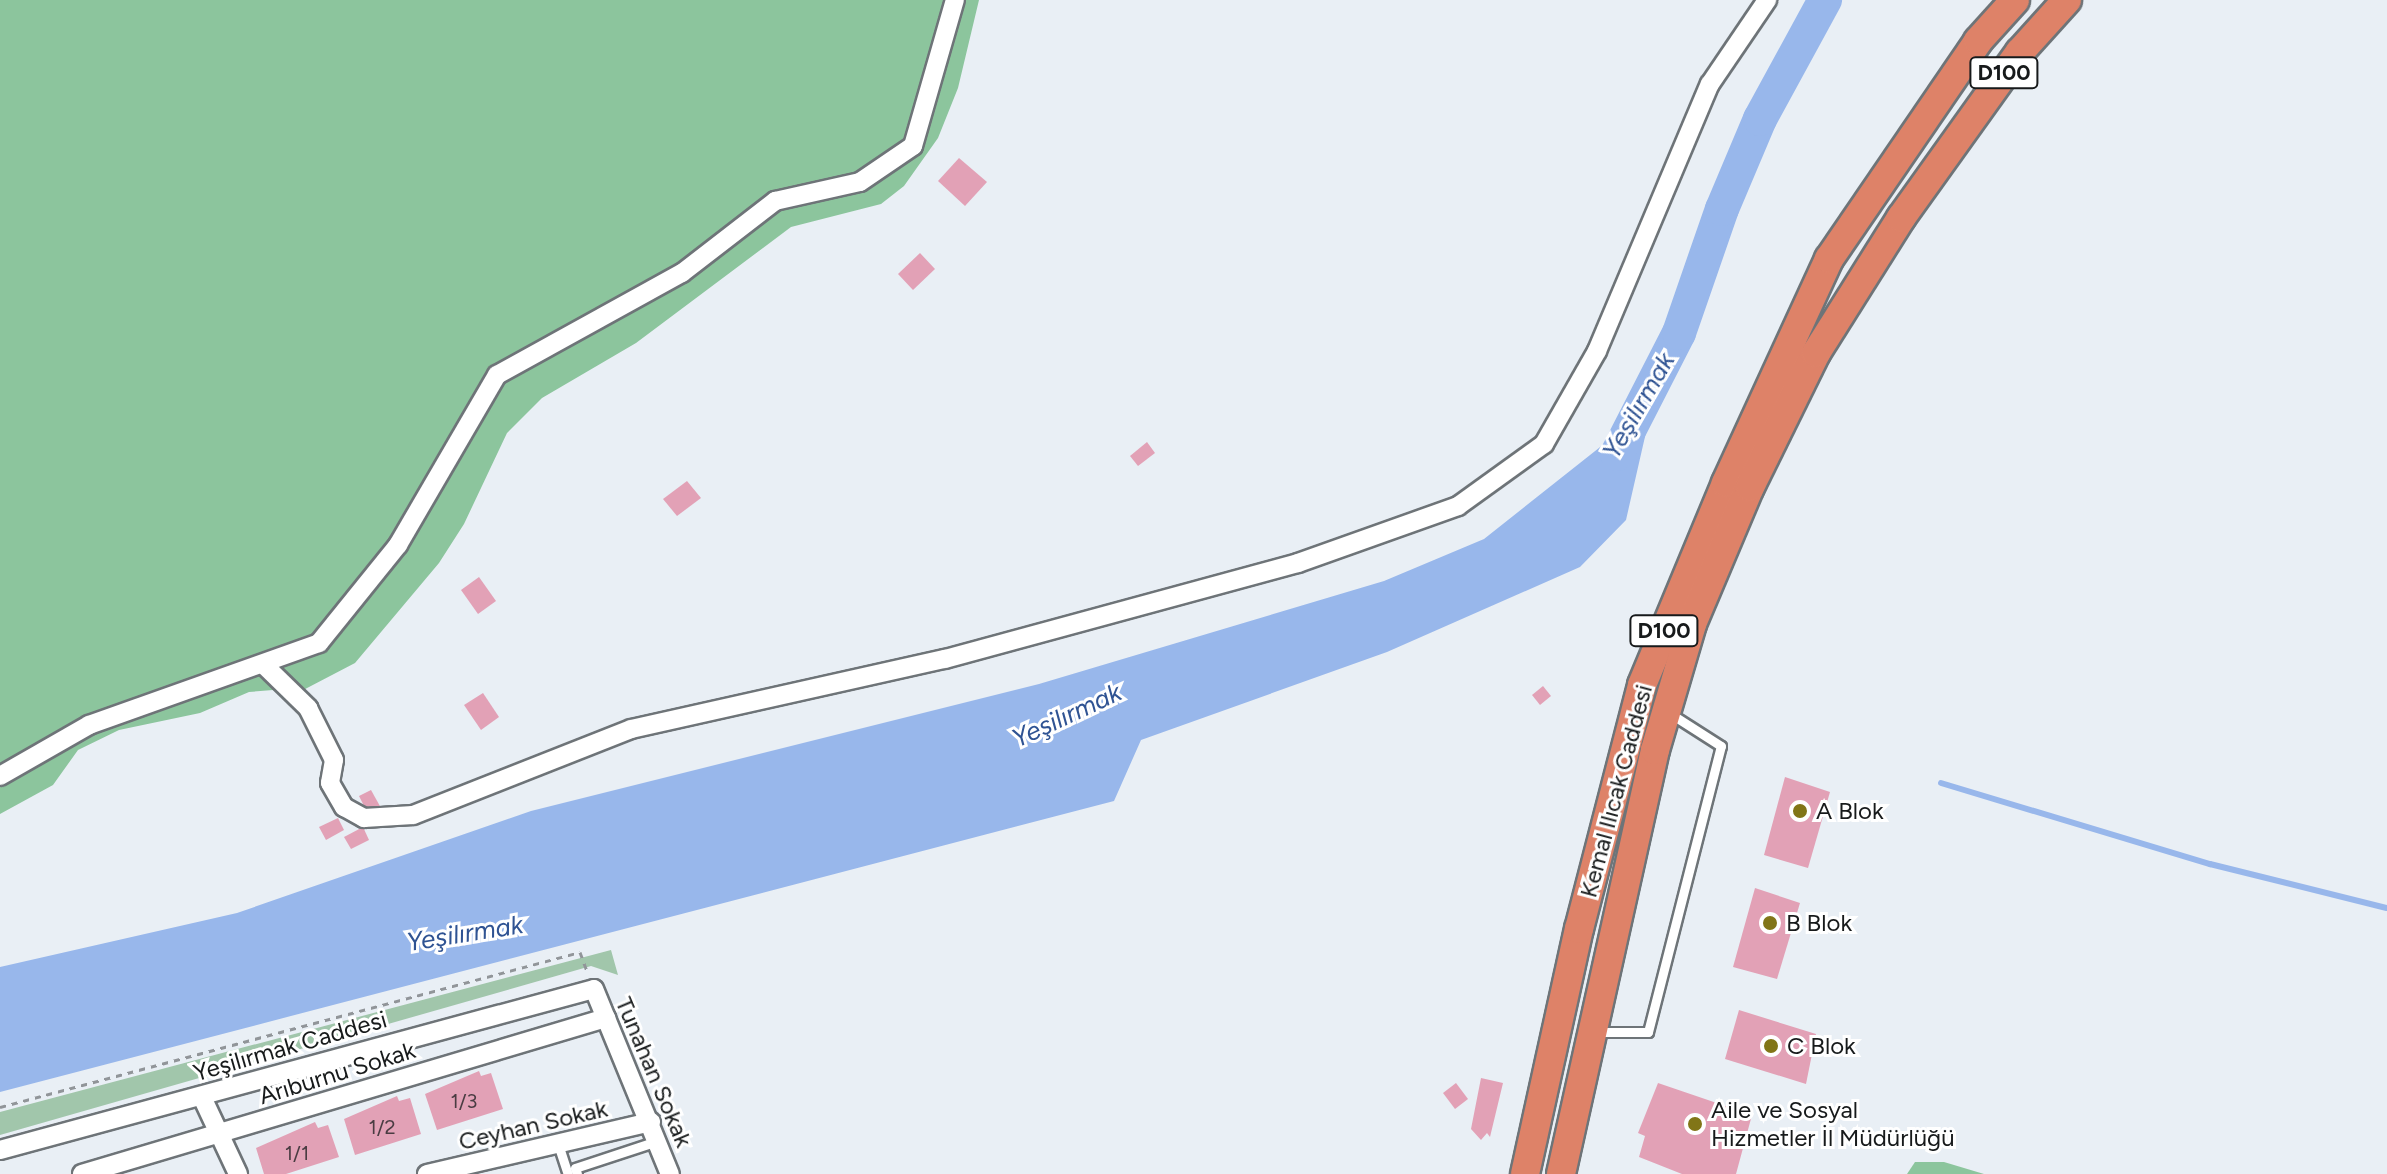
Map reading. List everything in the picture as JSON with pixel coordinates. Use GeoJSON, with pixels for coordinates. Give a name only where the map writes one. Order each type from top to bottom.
{"type":"FeatureCollection","features":[{"type":"Feature","properties":{"kind":"highway","name":"Kemal Ilıcak Caddesi"},"geometry":{"type":"LineString","coordinates":[[1525,1174],[1579,929],[1642,685],[1726,483],[1829,259],[1978,41],[2015,0]]}},
{"type":"Feature","properties":{"kind":"highway","name":"Kemal Ilıcak Caddesi"},"geometry":{"type":"LineString","coordinates":[[1561,1174],[1666,711],[1692,624],[1726,542],[1816,353],[1948,152],[2020,52],[2067,0]]}},
{"type":"Feature","properties":{"kind":"street"},"geometry":{"type":"LineString","coordinates":[[0,776],[89,725],[319,643],[389,557],[497,375],[682,273],[775,201],[860,182],[913,146],[955,0]]}},
{"type":"Feature","properties":{"kind":"street"},"geometry":{"type":"LineString","coordinates":[[264,665],[308,708],[334,760],[330,783],[344,807],[364,818],[413,815],[631,729],[960,655],[1298,563],[1458,506],[1544,444],[1597,351],[1710,84],[1767,0]]}},
{"type":"Feature","properties":{"kind":"street","name":"Tunahan Sokak"},"geometry":{"type":"LineString","coordinates":[[594,989],[670,1174]]}},
{"type":"Feature","properties":{"kind":"street","name":"Yeşilırmak Caddesi"},"geometry":{"type":"LineString","coordinates":[[0,1150],[594,989]]}},
{"type":"Feature","properties":{"kind":"street","name":"Arıburnu Sokak"},"geometry":{"type":"LineString","coordinates":[[82,1174],[606,1018]]}},
{"type":"Feature","properties":{"kind":"street"},"geometry":{"type":"LineString","coordinates":[[202,1097],[238,1174]]}},
{"type":"Feature","properties":{"kind":"street","name":"Ceyhan Sokak"},"geometry":{"type":"LineString","coordinates":[[427,1174],[651,1122]]}},
{"type":"Feature","properties":{"kind":"lane"},"geometry":{"type":"LineString","coordinates":[[1594,1032],[1648,1032],[1721,746],[1666,711]]}},
{"type":"Feature","properties":{"kind":"lane"},"geometry":{"type":"LineString","coordinates":[[577,1174],[575,1168],[658,1141]]}},
{"type":"Feature","properties":{"kind":"lane"},"geometry":{"type":"LineString","coordinates":[[558,1144],[568,1174]]}},
{"type":"Feature","properties":{"kind":"path"},"geometry":{"type":"LineString","coordinates":[[0,1107],[580,952],[594,989]]}},
{"type":"Feature","properties":{"kind":"green space"},"geometry":{"type":"Polygon","coordinates":[[[0,0],[979,0],[958,88],[938,138],[904,186],[881,204],[791,227],[636,343],[542,398],[507,433],[464,524],[439,563],[355,663],[286,699],[273,690],[249,692],[200,713],[119,730],[78,750],[53,785],[0,814],[0,0]]]}},
{"type":"Feature","properties":{"kind":"green space"},"geometry":{"type":"Polygon","coordinates":[[[611,950],[618,975],[591,966],[0,1135],[0,1112],[611,950]]]}},
{"type":"Feature","properties":{"kind":"green space"},"geometry":{"type":"Polygon","coordinates":[[[1915,1162],[1944,1162],[1984,1174],[1907,1174],[1915,1162]]]}},
{"type":"Feature","properties":{"kind":"water"},"geometry":{"type":"Polygon","coordinates":[[[1652,406],[1626,520],[1580,567],[1387,652],[1141,740],[1114,801],[0,1092],[0,967],[237,913],[531,811],[1039,684],[1384,581],[1484,539],[1652,406]]]}},
{"type":"Feature","properties":{"kind":"building"},"geometry":{"type":"Polygon","coordinates":[[[959,158],[987,182],[965,206],[938,181],[959,158]]]}},
{"type":"Feature","properties":{"kind":"building"},"geometry":{"type":"Polygon","coordinates":[[[920,253],[935,269],[913,290],[898,274],[920,253]]]}},
{"type":"Feature","properties":{"kind":"building"},"geometry":{"type":"Polygon","coordinates":[[[1147,442],[1155,453],[1138,466],[1130,456],[1147,442]]]}},
{"type":"Feature","properties":{"kind":"building"},"geometry":{"type":"Polygon","coordinates":[[[687,481],[701,498],[677,516],[663,499],[687,481]]]}},
{"type":"Feature","properties":{"kind":"building"},"geometry":{"type":"Polygon","coordinates":[[[479,577],[496,601],[478,614],[461,590],[479,577]]]}},
{"type":"Feature","properties":{"kind":"building"},"geometry":{"type":"Polygon","coordinates":[[[1543,686],[1551,696],[1540,705],[1532,695],[1543,686]]]}},
{"type":"Feature","properties":{"kind":"building"},"geometry":{"type":"Polygon","coordinates":[[[483,693],[499,717],[481,730],[464,705],[483,693]]]}},
{"type":"Feature","properties":{"kind":"building","name":"A Blok"},"geometry":{"type":"Polygon","coordinates":[[[1785,777],[1830,792],[1808,868],[1764,855],[1785,777]]]}},
{"type":"Feature","properties":{"kind":"building"},"geometry":{"type":"Polygon","coordinates":[[[371,790],[381,808],[368,814],[359,796],[371,790]]]}},
{"type":"Feature","properties":{"kind":"building"},"geometry":{"type":"Polygon","coordinates":[[[338,818],[344,830],[326,840],[319,827],[338,818]]]}},
{"type":"Feature","properties":{"kind":"building"},"geometry":{"type":"Polygon","coordinates":[[[363,827],[369,840],[351,849],[344,837],[363,827]]]}},
{"type":"Feature","properties":{"kind":"building","name":"B Blok"},"geometry":{"type":"Polygon","coordinates":[[[1755,888],[1800,903],[1777,979],[1733,967],[1755,888]]]}},
{"type":"Feature","properties":{"kind":"building","name":"C Blok"},"geometry":{"type":"Polygon","coordinates":[[[1739,1010],[1816,1034],[1806,1084],[1725,1059],[1739,1010]]]}},
{"type":"Feature","properties":{"kind":"building"},"geometry":{"type":"Polygon","coordinates":[[[479,1071],[481,1076],[491,1073],[503,1109],[437,1130],[425,1094],[479,1071]]]}},
{"type":"Feature","properties":{"kind":"building"},"geometry":{"type":"Polygon","coordinates":[[[1481,1078],[1503,1083],[1490,1137],[1487,1133],[1481,1140],[1471,1129],[1481,1078]]]}},
{"type":"Feature","properties":{"kind":"building"},"geometry":{"type":"Polygon","coordinates":[[[1456,1083],[1468,1099],[1455,1109],[1443,1093],[1456,1083]]]}},
{"type":"Feature","properties":{"kind":"building","name":"Aile ve Sosyal Hizmetler İl Müdürlüğü"},"geometry":{"type":"Polygon","coordinates":[[[1658,1083],[1752,1115],[1736,1174],[1682,1174],[1639,1157],[1645,1136],[1638,1133],[1658,1083]]]}},
{"type":"Feature","properties":{"kind":"building"},"geometry":{"type":"Polygon","coordinates":[[[397,1096],[399,1101],[410,1098],[421,1134],[355,1155],[344,1119],[397,1096]]]}},
{"type":"Feature","properties":{"kind":"building"},"geometry":{"type":"Polygon","coordinates":[[[315,1122],[318,1128],[328,1125],[339,1157],[286,1174],[264,1174],[256,1148],[315,1122]]]}},
{"type":"Feature","properties":{"kind":"waterway","name":"Yeşilırmak"},"geometry":{"type":"LineString","coordinates":[[1617,454],[1679,333],[1722,209],[1760,119],[1825,0]]}},
{"type":"Feature","properties":{"kind":"waterway"},"geometry":{"type":"LineString","coordinates":[[1941,783],[2210,864],[2387,908]]}},
{"type":"Feature","properties":{"kind":"place","name":"A Blok"},"geometry":{"type":"Point","coordinates":[1800,811]}},
{"type":"Feature","properties":{"kind":"place","name":"B Blok"},"geometry":{"type":"Point","coordinates":[1770,923]}},
{"type":"Feature","properties":{"kind":"place","name":"C Blok"},"geometry":{"type":"Point","coordinates":[1771,1046]}},
{"type":"Feature","properties":{"kind":"place","name":"Aile ve Sosyal Hizmetler İl Müdürlüğü"},"geometry":{"type":"Point","coordinates":[1695,1124]}}]}
